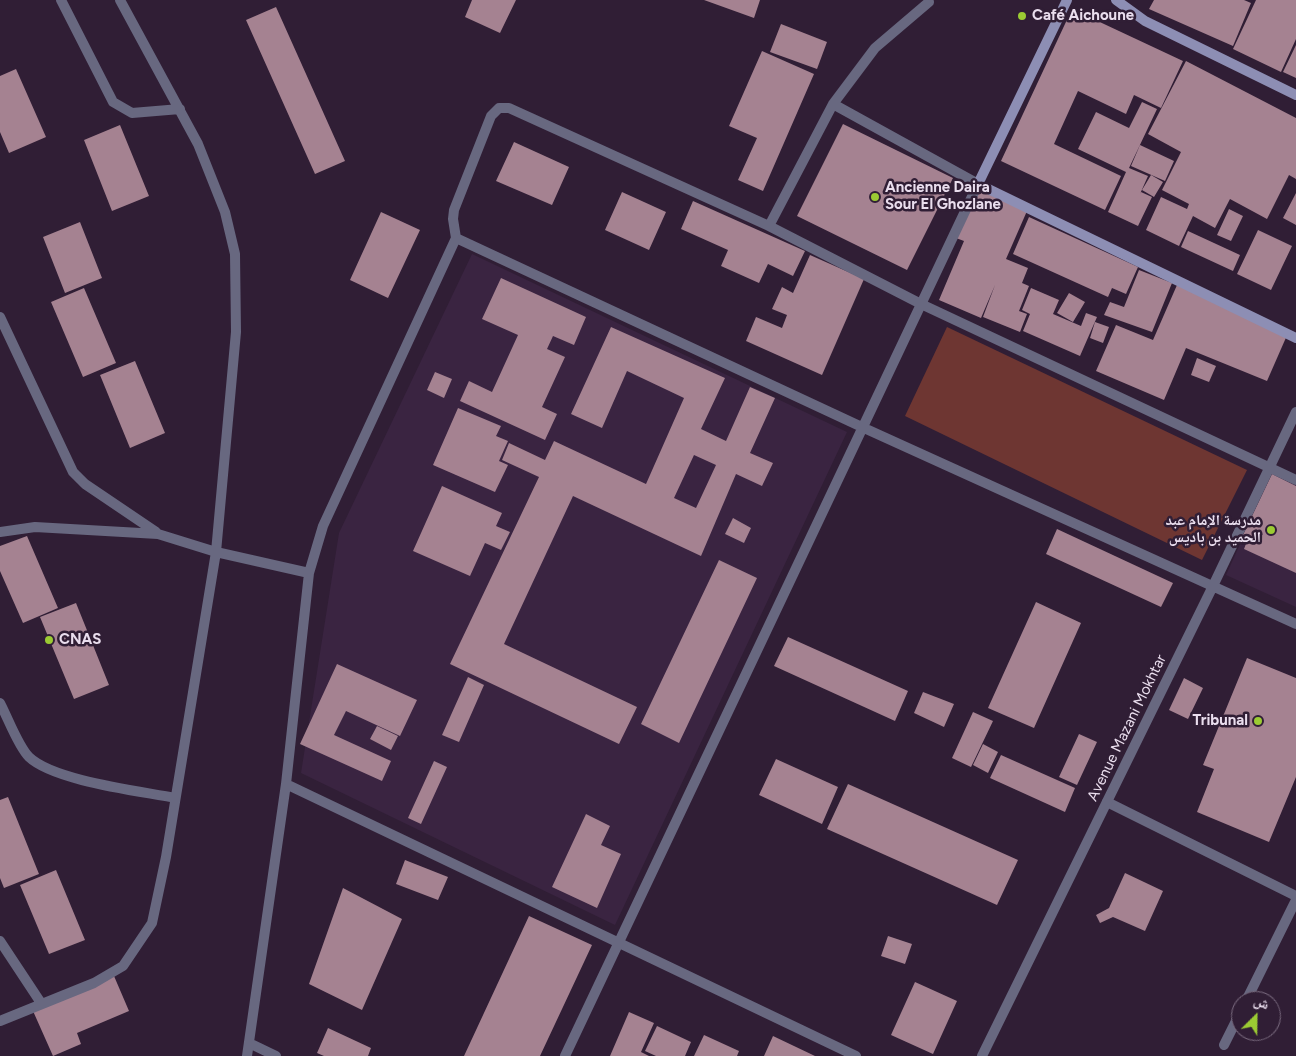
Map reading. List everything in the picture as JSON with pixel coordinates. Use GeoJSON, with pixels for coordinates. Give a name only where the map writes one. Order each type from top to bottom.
{"type":"FeatureCollection","features":[{"type":"Feature","properties":{"kind":"main road"},"geometry":{"type":"LineString","coordinates":[[1068,0],[978,184],[1296,338]]}},
{"type":"Feature","properties":{"kind":"main road"},"geometry":{"type":"LineString","coordinates":[[1116,0],[1145,21],[1296,95]]}},
{"type":"Feature","properties":{"kind":"street"},"geometry":{"type":"LineString","coordinates":[[61,0],[113,102],[132,113],[180,109]]}},
{"type":"Feature","properties":{"kind":"street"},"geometry":{"type":"LineString","coordinates":[[0,1021],[94,983],[122,966],[152,923],[216,552],[236,332],[234,254],[225,212],[198,144],[120,0]]}},
{"type":"Feature","properties":{"kind":"street"},"geometry":{"type":"LineString","coordinates":[[769,226],[833,104],[875,48],[928,1]]}},
{"type":"Feature","properties":{"kind":"street"},"geometry":{"type":"LineString","coordinates":[[565,1056],[978,184],[833,104]]}},
{"type":"Feature","properties":{"kind":"street"},"geometry":{"type":"LineString","coordinates":[[247,1056],[286,784],[309,574],[323,526],[456,238],[453,219],[454,210],[490,116],[500,108],[508,108],[769,226],[921,304],[1296,480]]}},
{"type":"Feature","properties":{"kind":"street"},"geometry":{"type":"LineString","coordinates":[[456,238],[864,428],[1296,624]]}},
{"type":"Feature","properties":{"kind":"street"},"geometry":{"type":"LineString","coordinates":[[0,317],[73,472],[85,484],[158,534]]}},
{"type":"Feature","properties":{"kind":"street","name":"Avenue Mazani Mokhtar"},"geometry":{"type":"LineString","coordinates":[[982,1056],[1213,586],[1296,412]]}},
{"type":"Feature","properties":{"kind":"street"},"geometry":{"type":"LineString","coordinates":[[0,532],[35,527],[158,534],[216,552],[309,574]]}},
{"type":"Feature","properties":{"kind":"street"},"geometry":{"type":"LineString","coordinates":[[0,703],[28,756],[43,767],[62,775],[175,798]]}},
{"type":"Feature","properties":{"kind":"street"},"geometry":{"type":"LineString","coordinates":[[286,784],[856,1056]]}},
{"type":"Feature","properties":{"kind":"street"},"geometry":{"type":"LineString","coordinates":[[1107,802],[1296,896]]}},
{"type":"Feature","properties":{"kind":"street"},"geometry":{"type":"LineString","coordinates":[[1251,991],[1296,900]]}},
{"type":"Feature","properties":{"kind":"street"},"geometry":{"type":"LineString","coordinates":[[0,941],[41,1003]]}},
{"type":"Feature","properties":{"kind":"street"},"geometry":{"type":"LineString","coordinates":[[1224,1045],[1231,1031]]}},
{"type":"Feature","properties":{"kind":"street"},"geometry":{"type":"LineString","coordinates":[[249,1042],[276,1056]]}},
{"type":"Feature","properties":{"kind":"shaded area"},"geometry":{"type":"Polygon","coordinates":[[[472,254],[847,432],[615,925],[301,773],[339,533],[472,254]]]}},
{"type":"Feature","properties":{"kind":"shaded area"},"geometry":{"type":"Polygon","coordinates":[[[947,327],[1247,470],[1202,560],[905,416],[947,327]]]}},
{"type":"Feature","properties":{"kind":"shaded area","name":"مدرسة الإمام عبد الحميد بن باديس"},"geometry":{"type":"Polygon","coordinates":[[[1272,474],[1296,485],[1296,607],[1226,575],[1272,474]]]}},
{"type":"Feature","properties":{"kind":"building"},"geometry":{"type":"Polygon","coordinates":[[[472,0],[516,0],[500,33],[465,17],[472,0]]]}},
{"type":"Feature","properties":{"kind":"building"},"geometry":{"type":"Polygon","coordinates":[[[704,0],[760,0],[754,18],[704,0]]]}},
{"type":"Feature","properties":{"kind":"building"},"geometry":{"type":"Polygon","coordinates":[[[1154,0],[1244,0],[1251,3],[1233,46],[1149,9],[1154,0]]]}},
{"type":"Feature","properties":{"kind":"building"},"geometry":{"type":"Polygon","coordinates":[[[1256,0],[1296,0],[1296,39],[1281,72],[1233,49],[1256,0]]]}},
{"type":"Feature","properties":{"kind":"building"},"geometry":{"type":"Polygon","coordinates":[[[276,7],[345,161],[315,174],[246,20],[276,7]]]}},
{"type":"Feature","properties":{"kind":"building"},"geometry":{"type":"Polygon","coordinates":[[[1072,9],[1183,61],[1161,108],[1134,95],[1126,114],[1078,91],[1054,144],[1121,176],[1105,210],[1001,161],[1072,9]]]}},
{"type":"Feature","properties":{"kind":"building"},"geometry":{"type":"Polygon","coordinates":[[[781,24],[827,42],[817,69],[770,52],[781,24]]]}},
{"type":"Feature","properties":{"kind":"building"},"geometry":{"type":"Polygon","coordinates":[[[1296,45],[1296,78],[1283,72],[1296,45]]]}},
{"type":"Feature","properties":{"kind":"building"},"geometry":{"type":"Polygon","coordinates":[[[762,51],[814,74],[763,191],[738,180],[757,138],[729,126],[762,51]]]}},
{"type":"Feature","properties":{"kind":"building"},"geometry":{"type":"Polygon","coordinates":[[[1186,61],[1296,118],[1296,179],[1289,175],[1267,219],[1230,199],[1215,228],[1193,216],[1179,246],[1146,230],[1161,197],[1187,209],[1189,204],[1162,190],[1181,152],[1148,134],[1186,61]]]}},
{"type":"Feature","properties":{"kind":"building"},"geometry":{"type":"Polygon","coordinates":[[[16,69],[46,137],[9,153],[0,132],[0,76],[16,69]]]}},
{"type":"Feature","properties":{"kind":"building"},"geometry":{"type":"Polygon","coordinates":[[[1142,102],[1157,109],[1129,168],[1148,176],[1140,194],[1141,192],[1152,197],[1138,226],[1108,212],[1126,172],[1078,149],[1096,112],[1129,128],[1142,102]]]}},
{"type":"Feature","properties":{"kind":"building","name":"Ancienne Daira Sour El Ghozlane"},"geometry":{"type":"Polygon","coordinates":[[[843,124],[953,178],[907,270],[797,216],[843,124]]]}},
{"type":"Feature","properties":{"kind":"building"},"geometry":{"type":"Polygon","coordinates":[[[120,125],[149,196],[112,211],[84,140],[120,125]]]}},
{"type":"Feature","properties":{"kind":"building"},"geometry":{"type":"Polygon","coordinates":[[[514,142],[569,167],[552,205],[496,181],[514,142]]]}},
{"type":"Feature","properties":{"kind":"building"},"geometry":{"type":"Polygon","coordinates":[[[1140,145],[1174,161],[1165,181],[1131,166],[1140,145]]]}},
{"type":"Feature","properties":{"kind":"building"},"geometry":{"type":"Polygon","coordinates":[[[1151,175],[1163,182],[1154,197],[1142,190],[1151,175]]]}},
{"type":"Feature","properties":{"kind":"building"},"geometry":{"type":"Polygon","coordinates":[[[977,189],[1027,211],[1006,259],[1028,268],[1022,283],[1029,286],[1019,311],[1027,314],[1020,332],[983,317],[995,285],[981,318],[939,300],[964,241],[956,238],[977,189]]]}},
{"type":"Feature","properties":{"kind":"building"},"geometry":{"type":"Polygon","coordinates":[[[622,192],[666,212],[649,250],[605,230],[622,192]]]}},
{"type":"Feature","properties":{"kind":"building"},"geometry":{"type":"Polygon","coordinates":[[[1296,193],[1296,225],[1283,218],[1296,193]]]}},
{"type":"Feature","properties":{"kind":"building"},"geometry":{"type":"Polygon","coordinates":[[[693,201],[805,251],[793,276],[768,264],[759,283],[721,266],[728,250],[681,229],[693,201]]]}},
{"type":"Feature","properties":{"kind":"building"},"geometry":{"type":"Polygon","coordinates":[[[1229,209],[1243,216],[1231,241],[1217,235],[1229,209]]]}},
{"type":"Feature","properties":{"kind":"building"},"geometry":{"type":"Polygon","coordinates":[[[381,212],[420,230],[388,298],[350,280],[381,212]]]}},
{"type":"Feature","properties":{"kind":"building"},"geometry":{"type":"Polygon","coordinates":[[[1029,217],[1138,267],[1126,294],[1112,288],[1108,297],[1013,254],[1029,217]]]}},
{"type":"Feature","properties":{"kind":"building"},"geometry":{"type":"Polygon","coordinates":[[[80,222],[102,278],[65,293],[43,237],[80,222]]]}},
{"type":"Feature","properties":{"kind":"building"},"geometry":{"type":"Polygon","coordinates":[[[1258,230],[1292,246],[1271,290],[1237,274],[1258,230]]]}},
{"type":"Feature","properties":{"kind":"building"},"geometry":{"type":"Polygon","coordinates":[[[1188,231],[1240,255],[1233,271],[1181,247],[1188,231]]]}},
{"type":"Feature","properties":{"kind":"building"},"geometry":{"type":"Polygon","coordinates":[[[810,255],[864,279],[822,375],[746,341],[756,317],[782,328],[787,315],[772,309],[782,287],[793,293],[810,255]]]}},
{"type":"Feature","properties":{"kind":"building"},"geometry":{"type":"Polygon","coordinates":[[[1139,270],[1172,283],[1152,332],[1104,315],[1110,302],[1124,307],[1139,270]]]}},
{"type":"Feature","properties":{"kind":"building"},"geometry":{"type":"Polygon","coordinates":[[[501,278],[586,317],[574,345],[553,336],[547,349],[565,357],[542,407],[557,414],[545,440],[460,401],[469,381],[492,392],[518,335],[482,319],[501,278]]]}},
{"type":"Feature","properties":{"kind":"building"},"geometry":{"type":"Polygon","coordinates":[[[1177,285],[1288,333],[1267,381],[1186,348],[1164,400],[1096,371],[1116,325],[1153,340],[1177,285]]]}},
{"type":"Feature","properties":{"kind":"building"},"geometry":{"type":"Polygon","coordinates":[[[84,288],[116,363],[83,377],[51,302],[84,288]]]}},
{"type":"Feature","properties":{"kind":"building"},"geometry":{"type":"Polygon","coordinates":[[[1031,288],[1059,300],[1053,314],[1081,326],[1086,313],[1097,317],[1080,356],[1023,331],[1030,314],[1022,310],[1031,288]]]}},
{"type":"Feature","properties":{"kind":"building"},"geometry":{"type":"Polygon","coordinates":[[[1069,293],[1085,302],[1073,322],[1057,313],[1069,293]]]}},
{"type":"Feature","properties":{"kind":"building"},"geometry":{"type":"Polygon","coordinates":[[[1095,322],[1109,327],[1103,343],[1090,338],[1095,322]]]}},
{"type":"Feature","properties":{"kind":"building"},"geometry":{"type":"Polygon","coordinates":[[[611,327],[725,378],[701,429],[726,441],[750,387],[775,398],[750,453],[773,463],[762,486],[736,474],[701,556],[573,496],[504,644],[637,707],[619,744],[450,664],[539,477],[502,460],[509,443],[545,460],[554,441],[646,484],[684,398],[627,371],[602,428],[571,414],[611,327]],[[694,455],[674,498],[696,508],[716,465],[694,455]]]}},
{"type":"Feature","properties":{"kind":"building"},"geometry":{"type":"Polygon","coordinates":[[[1197,358],[1216,366],[1209,382],[1191,375],[1197,358]]]}},
{"type":"Feature","properties":{"kind":"building"},"geometry":{"type":"Polygon","coordinates":[[[135,361],[165,433],[130,448],[100,375],[135,361]]]}},
{"type":"Feature","properties":{"kind":"building"},"geometry":{"type":"Polygon","coordinates":[[[435,372],[452,379],[444,398],[427,390],[435,372]]]}},
{"type":"Feature","properties":{"kind":"building"},"geometry":{"type":"Polygon","coordinates":[[[458,408],[501,426],[496,436],[508,441],[499,461],[508,465],[495,492],[433,465],[458,408]]]}},
{"type":"Feature","properties":{"kind":"building","name":"مدرسة الإمام عبد الحميد بن باديس"},"geometry":{"type":"Polygon","coordinates":[[[1272,474],[1296,486],[1296,573],[1244,549],[1249,536],[1243,535],[1272,474]]]}},
{"type":"Feature","properties":{"kind":"building"},"geometry":{"type":"Polygon","coordinates":[[[442,486],[502,513],[496,526],[510,532],[501,550],[485,543],[470,576],[413,551],[442,486]]]}},
{"type":"Feature","properties":{"kind":"building"},"geometry":{"type":"Polygon","coordinates":[[[733,518],[751,528],[744,543],[725,534],[733,518]]]}},
{"type":"Feature","properties":{"kind":"building"},"geometry":{"type":"Polygon","coordinates":[[[1057,529],[1173,583],[1161,607],[1046,554],[1057,529]]]}},
{"type":"Feature","properties":{"kind":"building"},"geometry":{"type":"Polygon","coordinates":[[[27,536],[58,608],[23,623],[0,571],[0,546],[27,536]]]}},
{"type":"Feature","properties":{"kind":"building"},"geometry":{"type":"Polygon","coordinates":[[[719,560],[757,578],[679,743],[641,724],[719,560]]]}},
{"type":"Feature","properties":{"kind":"building"},"geometry":{"type":"Polygon","coordinates":[[[1036,602],[1081,623],[1034,728],[988,708],[1036,602]]]}},
{"type":"Feature","properties":{"kind":"building"},"geometry":{"type":"Polygon","coordinates":[[[76,603],[109,685],[74,699],[40,617],[76,603]]]}},
{"type":"Feature","properties":{"kind":"building"},"geometry":{"type":"Polygon","coordinates":[[[788,637],[908,691],[895,721],[774,666],[788,637]]]}},
{"type":"Feature","properties":{"kind":"building","name":"Tribunal"},"geometry":{"type":"Polygon","coordinates":[[[1247,658],[1296,678],[1296,777],[1269,842],[1197,812],[1214,769],[1203,765],[1247,658]]]}},
{"type":"Feature","properties":{"kind":"building"},"geometry":{"type":"Polygon","coordinates":[[[337,664],[417,700],[400,736],[346,711],[334,735],[391,761],[382,781],[300,744],[337,664]]]}},
{"type":"Feature","properties":{"kind":"building"},"geometry":{"type":"Polygon","coordinates":[[[468,677],[484,685],[459,742],[442,735],[468,677]]]}},
{"type":"Feature","properties":{"kind":"building"},"geometry":{"type":"Polygon","coordinates":[[[1184,678],[1203,688],[1188,719],[1169,710],[1184,678]]]}},
{"type":"Feature","properties":{"kind":"building"},"geometry":{"type":"Polygon","coordinates":[[[923,692],[954,704],[944,727],[914,713],[923,692]]]}},
{"type":"Feature","properties":{"kind":"building"},"geometry":{"type":"Polygon","coordinates":[[[973,712],[993,721],[971,767],[952,758],[973,712]]]}},
{"type":"Feature","properties":{"kind":"building"},"geometry":{"type":"Polygon","coordinates":[[[377,726],[398,736],[391,750],[370,739],[377,726]]]}},
{"type":"Feature","properties":{"kind":"building"},"geometry":{"type":"Polygon","coordinates":[[[1079,734],[1097,742],[1077,785],[1059,777],[1079,734]]]}},
{"type":"Feature","properties":{"kind":"building"},"geometry":{"type":"Polygon","coordinates":[[[983,744],[998,752],[988,773],[973,765],[983,744]]]}},
{"type":"Feature","properties":{"kind":"building"},"geometry":{"type":"Polygon","coordinates":[[[1001,755],[1075,788],[1065,812],[990,778],[1001,755]]]}},
{"type":"Feature","properties":{"kind":"building"},"geometry":{"type":"Polygon","coordinates":[[[776,759],[838,787],[822,824],[759,795],[776,759]]]}},
{"type":"Feature","properties":{"kind":"building"},"geometry":{"type":"Polygon","coordinates":[[[434,761],[447,767],[421,824],[408,818],[434,761]]]}},
{"type":"Feature","properties":{"kind":"building"},"geometry":{"type":"Polygon","coordinates":[[[848,784],[1018,860],[997,905],[827,829],[848,784]]]}},
{"type":"Feature","properties":{"kind":"building"},"geometry":{"type":"Polygon","coordinates":[[[8,797],[39,874],[4,888],[0,878],[0,800],[8,797]]]}},
{"type":"Feature","properties":{"kind":"building"},"geometry":{"type":"Polygon","coordinates":[[[586,814],[610,826],[601,845],[621,854],[597,908],[552,887],[586,814]]]}},
{"type":"Feature","properties":{"kind":"building"},"geometry":{"type":"Polygon","coordinates":[[[405,860],[448,877],[438,900],[396,884],[405,860]]]}},
{"type":"Feature","properties":{"kind":"building"},"geometry":{"type":"Polygon","coordinates":[[[56,870],[85,940],[49,954],[20,885],[56,870]]]}},
{"type":"Feature","properties":{"kind":"building"},"geometry":{"type":"Polygon","coordinates":[[[1125,873],[1163,891],[1145,931],[1113,917],[1100,923],[1096,915],[1109,908],[1125,873]]]}},
{"type":"Feature","properties":{"kind":"building"},"geometry":{"type":"Polygon","coordinates":[[[343,888],[402,919],[362,1010],[309,984],[343,888]]]}},
{"type":"Feature","properties":{"kind":"building"},"geometry":{"type":"Polygon","coordinates":[[[529,916],[592,945],[540,1056],[464,1056],[529,916]]]}},
{"type":"Feature","properties":{"kind":"building"},"geometry":{"type":"Polygon","coordinates":[[[888,936],[912,944],[905,964],[881,956],[888,936]]]}},
{"type":"Feature","properties":{"kind":"building"},"geometry":{"type":"Polygon","coordinates":[[[114,976],[129,1011],[77,1033],[81,1044],[53,1056],[33,1011],[114,976]]]}},
{"type":"Feature","properties":{"kind":"building"},"geometry":{"type":"Polygon","coordinates":[[[915,982],[957,1001],[933,1054],[891,1035],[915,982]]]}},
{"type":"Feature","properties":{"kind":"building"},"geometry":{"type":"Polygon","coordinates":[[[629,1012],[654,1023],[641,1052],[649,1056],[610,1056],[629,1012]]]}},
{"type":"Feature","properties":{"kind":"building"},"geometry":{"type":"Polygon","coordinates":[[[657,1026],[691,1042],[685,1056],[656,1056],[645,1051],[657,1026]]]}},
{"type":"Feature","properties":{"kind":"building"},"geometry":{"type":"Polygon","coordinates":[[[328,1028],[371,1048],[368,1056],[324,1056],[317,1053],[328,1028]]]}},
{"type":"Feature","properties":{"kind":"building"},"geometry":{"type":"Polygon","coordinates":[[[704,1035],[739,1051],[737,1056],[694,1056],[704,1035]]]}},
{"type":"Feature","properties":{"kind":"building"},"geometry":{"type":"Polygon","coordinates":[[[773,1036],[815,1056],[764,1056],[773,1036]]]}},
{"type":"Feature","properties":{"kind":"place","name":"Café Aichoune"},"geometry":{"type":"Point","coordinates":[1022,16]}},
{"type":"Feature","properties":{"kind":"place","name":"Ancienne Daira Sour El Ghozlane"},"geometry":{"type":"Point","coordinates":[875,197]}},
{"type":"Feature","properties":{"kind":"place","name":"مدرسة الإمام عبد الحميد بن باديس"},"geometry":{"type":"Point","coordinates":[1271,530]}},
{"type":"Feature","properties":{"kind":"place","name":"CNAS"},"geometry":{"type":"Point","coordinates":[49,640]}},
{"type":"Feature","properties":{"kind":"place","name":"Tribunal"},"geometry":{"type":"Point","coordinates":[1258,721]}}]}
